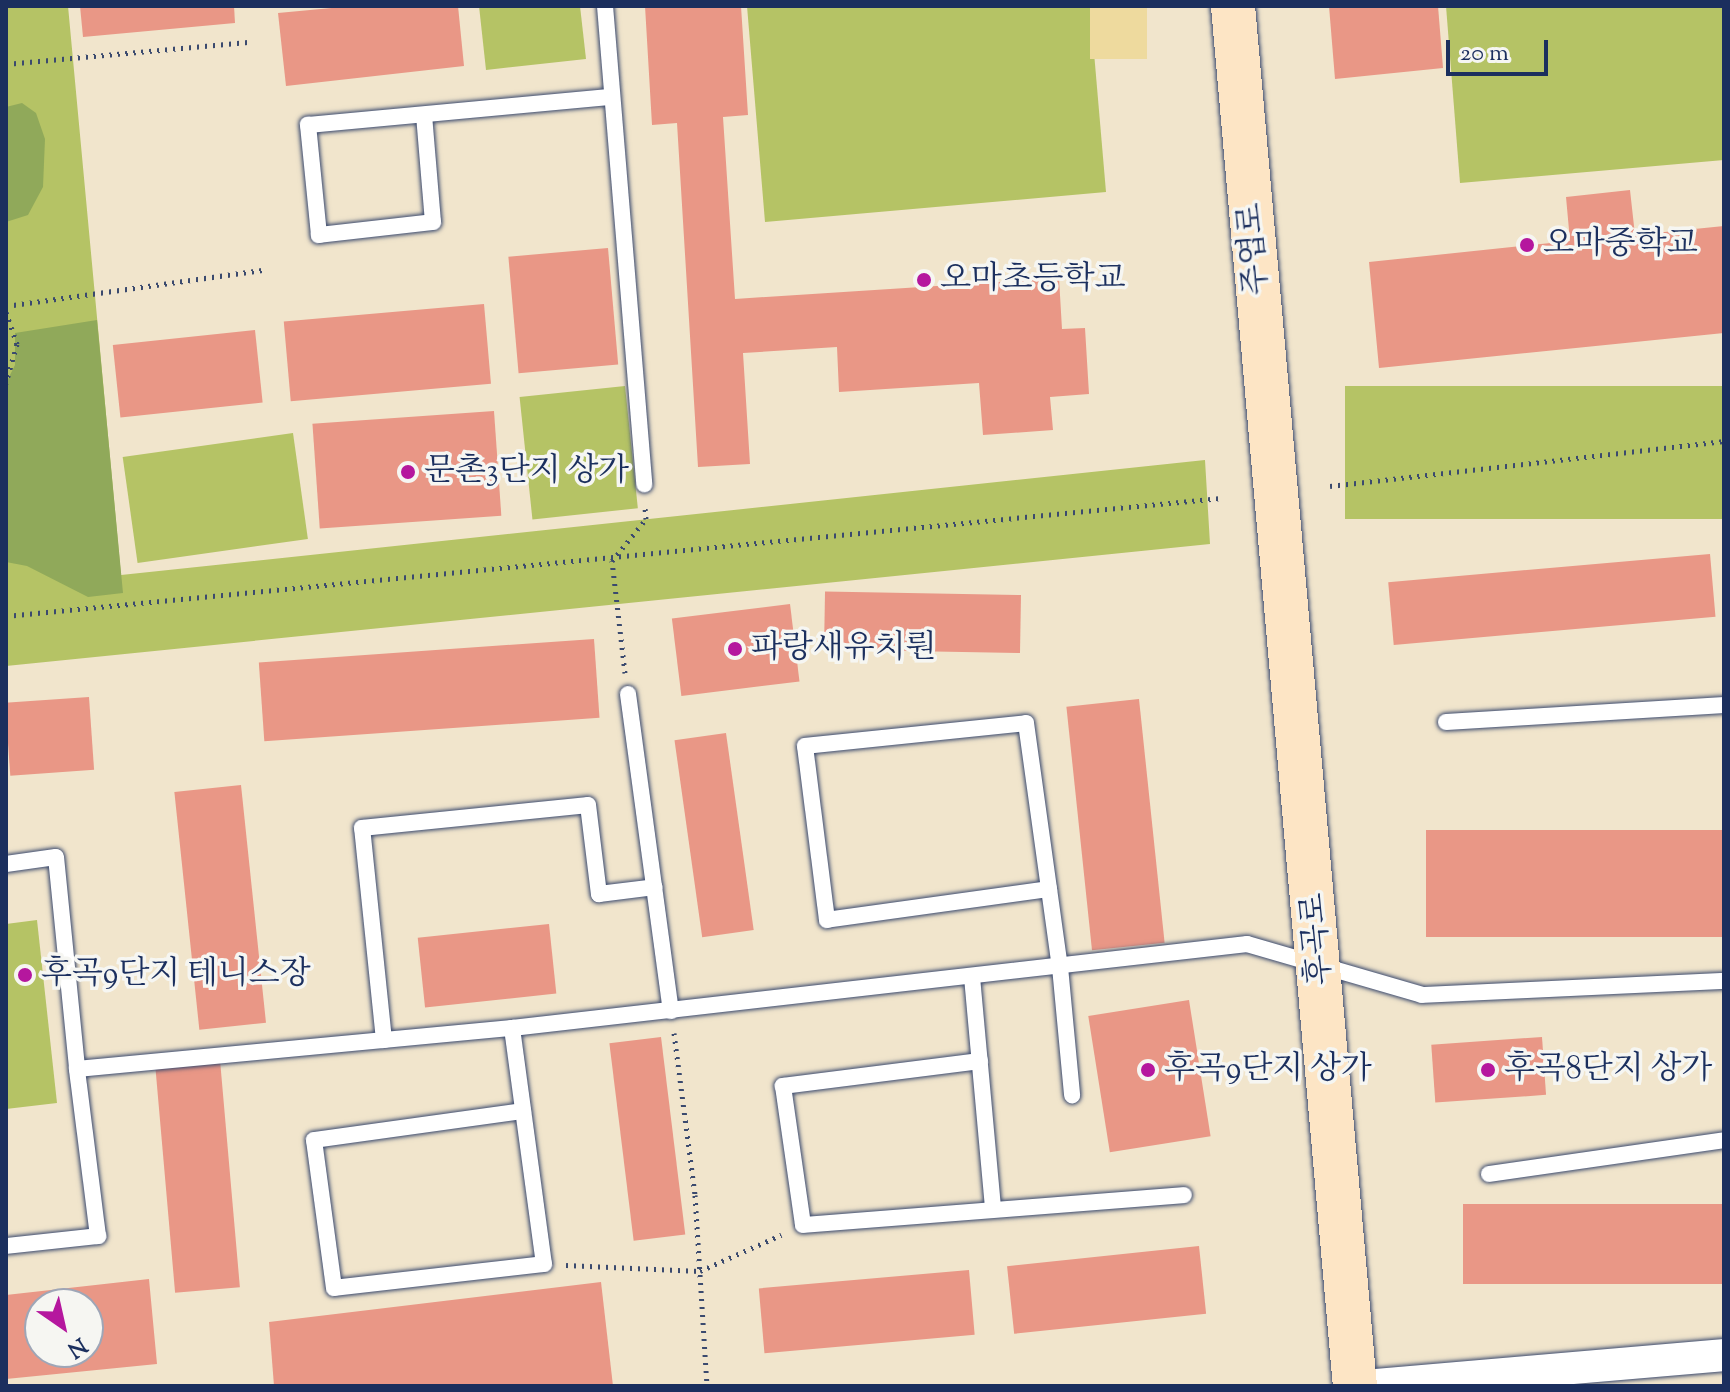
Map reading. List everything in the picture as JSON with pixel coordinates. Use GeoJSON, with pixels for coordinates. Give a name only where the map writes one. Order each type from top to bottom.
{"type":"FeatureCollection","features":[{"type":"Feature","properties":{"kind":"street","name":"주엽로"},"geometry":{"type":"LineString","coordinates":[[1233,6],[1276,492]]}},
{"type":"Feature","properties":{"kind":"street","name":"후곡로"},"geometry":{"type":"LineString","coordinates":[[1276,492],[1321,966],[1355,1386]]}},
{"type":"Feature","properties":{"kind":"street"},"geometry":{"type":"LineString","coordinates":[[1363,1386],[1724,1355]]}},
{"type":"Feature","properties":{"kind":"lane"},"geometry":{"type":"LineString","coordinates":[[605,6],[644,484]]}},
{"type":"Feature","properties":{"kind":"lane"},"geometry":{"type":"LineString","coordinates":[[424,115],[433,222],[319,235],[308,125],[612,97]]}},
{"type":"Feature","properties":{"kind":"lane"},"geometry":{"type":"LineString","coordinates":[[628,694],[671,1011]]}},
{"type":"Feature","properties":{"kind":"lane"},"geometry":{"type":"LineString","coordinates":[[1446,722],[1724,705]]}},
{"type":"Feature","properties":{"kind":"lane"},"geometry":{"type":"LineString","coordinates":[[1049,889],[827,920],[805,746],[1026,723],[1060,967],[1072,1095]]}},
{"type":"Feature","properties":{"kind":"lane"},"geometry":{"type":"LineString","coordinates":[[384,1040],[362,828],[588,805],[599,894],[655,887]]}},
{"type":"Feature","properties":{"kind":"lane"},"geometry":{"type":"LineString","coordinates":[[6,864],[56,857],[77,1069],[98,1236],[6,1246]]}},
{"type":"Feature","properties":{"kind":"lane"},"geometry":{"type":"LineString","coordinates":[[77,1069],[512,1028],[1247,944],[1422,995],[1724,981]]}},
{"type":"Feature","properties":{"kind":"lane"},"geometry":{"type":"LineString","coordinates":[[972,977],[993,1206]]}},
{"type":"Feature","properties":{"kind":"lane"},"geometry":{"type":"LineString","coordinates":[[512,1028],[544,1264],[334,1288],[314,1140],[523,1111]]}},
{"type":"Feature","properties":{"kind":"lane"},"geometry":{"type":"LineString","coordinates":[[980,1061],[783,1086],[803,1225],[993,1206],[1184,1195]]}},
{"type":"Feature","properties":{"kind":"lane"},"geometry":{"type":"LineString","coordinates":[[1489,1174],[1724,1140]]}},
{"type":"Feature","properties":{"kind":"path"},"geometry":{"type":"LineString","coordinates":[[6,64],[248,42]]}},
{"type":"Feature","properties":{"kind":"path"},"geometry":{"type":"LineString","coordinates":[[6,383],[17,344],[6,309],[262,270]]}},
{"type":"Feature","properties":{"kind":"path"},"geometry":{"type":"LineString","coordinates":[[1330,486],[1724,441]]}},
{"type":"Feature","properties":{"kind":"path"},"geometry":{"type":"LineString","coordinates":[[628,694],[612,561],[646,519],[644,484]]}},
{"type":"Feature","properties":{"kind":"path"},"geometry":{"type":"LineString","coordinates":[[6,616],[612,561],[1221,498]]}},
{"type":"Feature","properties":{"kind":"path"},"geometry":{"type":"LineString","coordinates":[[671,1011],[700,1271],[707,1386]]}},
{"type":"Feature","properties":{"kind":"path"},"geometry":{"type":"LineString","coordinates":[[544,1264],[700,1271],[803,1225]]}},
{"type":"Feature","properties":{"kind":"green space"},"geometry":{"type":"Polygon","coordinates":[[[6,6],[68,6],[121,575],[1205,460],[1210,544],[6,666],[6,6]]]}},
{"type":"Feature","properties":{"kind":"green space"},"geometry":{"type":"Polygon","coordinates":[[[479,6],[580,6],[586,59],[486,70],[479,6]]]}},
{"type":"Feature","properties":{"kind":"green space"},"geometry":{"type":"Polygon","coordinates":[[[747,6],[1090,6],[1106,192],[765,222],[747,6]]]}},
{"type":"Feature","properties":{"kind":"green space"},"geometry":{"type":"Polygon","coordinates":[[[1446,6],[1724,6],[1724,160],[1460,183],[1446,6]]]}},
{"type":"Feature","properties":{"kind":"green space"},"geometry":{"type":"Polygon","coordinates":[[[22,103],[36,113],[45,139],[43,187],[28,215],[6,222],[6,107],[22,103]]]}},
{"type":"Feature","properties":{"kind":"green space"},"geometry":{"type":"Polygon","coordinates":[[[97,320],[123,593],[88,597],[27,566],[6,562],[6,383],[15,365],[15,333],[97,320]]]}},
{"type":"Feature","properties":{"kind":"green space"},"geometry":{"type":"Polygon","coordinates":[[[625,386],[638,508],[532,519],[520,397],[625,386]]]}},
{"type":"Feature","properties":{"kind":"green space"},"geometry":{"type":"Polygon","coordinates":[[[1345,386],[1724,386],[1724,519],[1345,519],[1345,386]]]}},
{"type":"Feature","properties":{"kind":"green space"},"geometry":{"type":"Polygon","coordinates":[[[293,433],[308,539],[138,563],[123,457],[293,433]]]}},
{"type":"Feature","properties":{"kind":"green space","name":"후곡9단지 테니스장"},"geometry":{"type":"Polygon","coordinates":[[[37,920],[57,1103],[6,1109],[6,924],[37,920]]]}},
{"type":"Feature","properties":{"kind":"sand"},"geometry":{"type":"Polygon","coordinates":[[[1090,6],[1147,6],[1147,59],[1090,59],[1090,6]]]}},
{"type":"Feature","properties":{"kind":"building"},"geometry":{"type":"Polygon","coordinates":[[[80,6],[234,6],[235,23],[83,37],[80,6]]]}},
{"type":"Feature","properties":{"kind":"building"},"geometry":{"type":"Polygon","coordinates":[[[353,6],[458,6],[464,66],[286,86],[278,13],[353,6]]]}},
{"type":"Feature","properties":{"kind":"building"},"geometry":{"type":"Polygon","coordinates":[[[645,6],[741,6],[748,115],[723,117],[735,299],[1059,278],[1062,329],[1085,328],[1089,394],[1050,397],[1053,430],[983,435],[979,383],[839,392],[837,347],[743,353],[750,464],[698,467],[677,123],[652,125],[645,6]]]}},
{"type":"Feature","properties":{"kind":"building"},"geometry":{"type":"Polygon","coordinates":[[[1329,6],[1438,6],[1443,68],[1335,79],[1329,6]]]}},
{"type":"Feature","properties":{"kind":"building"},"geometry":{"type":"Polygon","coordinates":[[[1630,190],[1635,235],[1724,226],[1724,333],[1379,368],[1369,262],[1570,241],[1566,197],[1630,190]]]}},
{"type":"Feature","properties":{"kind":"building","name":"문촌3단지 상가"},"geometry":{"type":"Polygon","coordinates":[[[608,248],[618,365],[519,373],[508,257],[608,248]]]}},
{"type":"Feature","properties":{"kind":"building"},"geometry":{"type":"Polygon","coordinates":[[[484,304],[491,384],[291,401],[284,322],[484,304]]]}},
{"type":"Feature","properties":{"kind":"building"},"geometry":{"type":"Polygon","coordinates":[[[255,330],[263,403],[120,418],[113,345],[255,330]]]}},
{"type":"Feature","properties":{"kind":"building","name":"문촌3단지 상가"},"geometry":{"type":"Polygon","coordinates":[[[494,411],[501,516],[320,528],[312,424],[494,411]]]}},
{"type":"Feature","properties":{"kind":"building"},"geometry":{"type":"Polygon","coordinates":[[[1710,554],[1715,617],[1394,645],[1388,582],[1710,554]]]}},
{"type":"Feature","properties":{"kind":"building"},"geometry":{"type":"Polygon","coordinates":[[[825,592],[1021,595],[1020,653],[824,650],[825,592]]]}},
{"type":"Feature","properties":{"kind":"building","name":"파랑새유치뤈"},"geometry":{"type":"Polygon","coordinates":[[[790,604],[800,681],[681,696],[672,619],[790,604]]]}},
{"type":"Feature","properties":{"kind":"building"},"geometry":{"type":"Polygon","coordinates":[[[594,639],[600,718],[264,741],[259,662],[594,639]]]}},
{"type":"Feature","properties":{"kind":"building"},"geometry":{"type":"Polygon","coordinates":[[[89,697],[94,770],[10,776],[6,703],[89,697]]]}},
{"type":"Feature","properties":{"kind":"building"},"geometry":{"type":"Polygon","coordinates":[[[1139,699],[1165,943],[1092,950],[1066,707],[1139,699]]]}},
{"type":"Feature","properties":{"kind":"building"},"geometry":{"type":"Polygon","coordinates":[[[726,733],[754,930],[702,937],[675,740],[726,733]]]}},
{"type":"Feature","properties":{"kind":"building"},"geometry":{"type":"Polygon","coordinates":[[[241,785],[266,1023],[199,1030],[174,792],[241,785]]]}},
{"type":"Feature","properties":{"kind":"building"},"geometry":{"type":"Polygon","coordinates":[[[1426,830],[1724,830],[1724,937],[1426,937],[1426,830]]]}},
{"type":"Feature","properties":{"kind":"building"},"geometry":{"type":"Polygon","coordinates":[[[549,924],[556,994],[425,1007],[418,938],[549,924]]]}},
{"type":"Feature","properties":{"kind":"building","name":"후곡9단지 상가"},"geometry":{"type":"Polygon","coordinates":[[[1189,1000],[1211,1136],[1110,1152],[1088,1016],[1189,1000]]]}},
{"type":"Feature","properties":{"kind":"building"},"geometry":{"type":"Polygon","coordinates":[[[661,1037],[685,1235],[634,1241],[609,1043],[661,1037]]]}},
{"type":"Feature","properties":{"kind":"building","name":"후곡8단지 상가"},"geometry":{"type":"Polygon","coordinates":[[[1542,1037],[1546,1095],[1435,1103],[1431,1045],[1542,1037]]]}},
{"type":"Feature","properties":{"kind":"building"},"geometry":{"type":"Polygon","coordinates":[[[220,1060],[240,1287],[175,1293],[155,1066],[220,1060]]]}},
{"type":"Feature","properties":{"kind":"building"},"geometry":{"type":"Polygon","coordinates":[[[1463,1204],[1724,1204],[1724,1284],[1463,1284],[1463,1204]]]}},
{"type":"Feature","properties":{"kind":"building"},"geometry":{"type":"Polygon","coordinates":[[[1199,1246],[1206,1314],[1014,1334],[1007,1266],[1199,1246]]]}},
{"type":"Feature","properties":{"kind":"building"},"geometry":{"type":"Polygon","coordinates":[[[969,1270],[975,1335],[764,1353],[759,1288],[969,1270]]]}},
{"type":"Feature","properties":{"kind":"building"},"geometry":{"type":"Polygon","coordinates":[[[149,1279],[157,1364],[6,1379],[6,1295],[24,1293],[24,1368],[104,1368],[104,1288],[69,1288],[149,1279]]]}},
{"type":"Feature","properties":{"kind":"building"},"geometry":{"type":"Polygon","coordinates":[[[601,1282],[613,1386],[274,1386],[269,1322],[601,1282]]]}},
{"type":"Feature","properties":{"kind":"place","name":"오마중학교"},"geometry":{"type":"Point","coordinates":[1527,245]}},
{"type":"Feature","properties":{"kind":"place","name":"오마초등학교"},"geometry":{"type":"Point","coordinates":[924,280]}},
{"type":"Feature","properties":{"kind":"place","name":"문촌3단지 상가"},"geometry":{"type":"Point","coordinates":[408,472]}},
{"type":"Feature","properties":{"kind":"place","name":"파랑새유치뤈"},"geometry":{"type":"Point","coordinates":[735,649]}},
{"type":"Feature","properties":{"kind":"place","name":"후곡9단지 테니스장"},"geometry":{"type":"Point","coordinates":[25,975]}},
{"type":"Feature","properties":{"kind":"place","name":"후곡9단지 상가"},"geometry":{"type":"Point","coordinates":[1148,1070]}},
{"type":"Feature","properties":{"kind":"place","name":"후곡8단지 상가"},"geometry":{"type":"Point","coordinates":[1488,1070]}}]}
